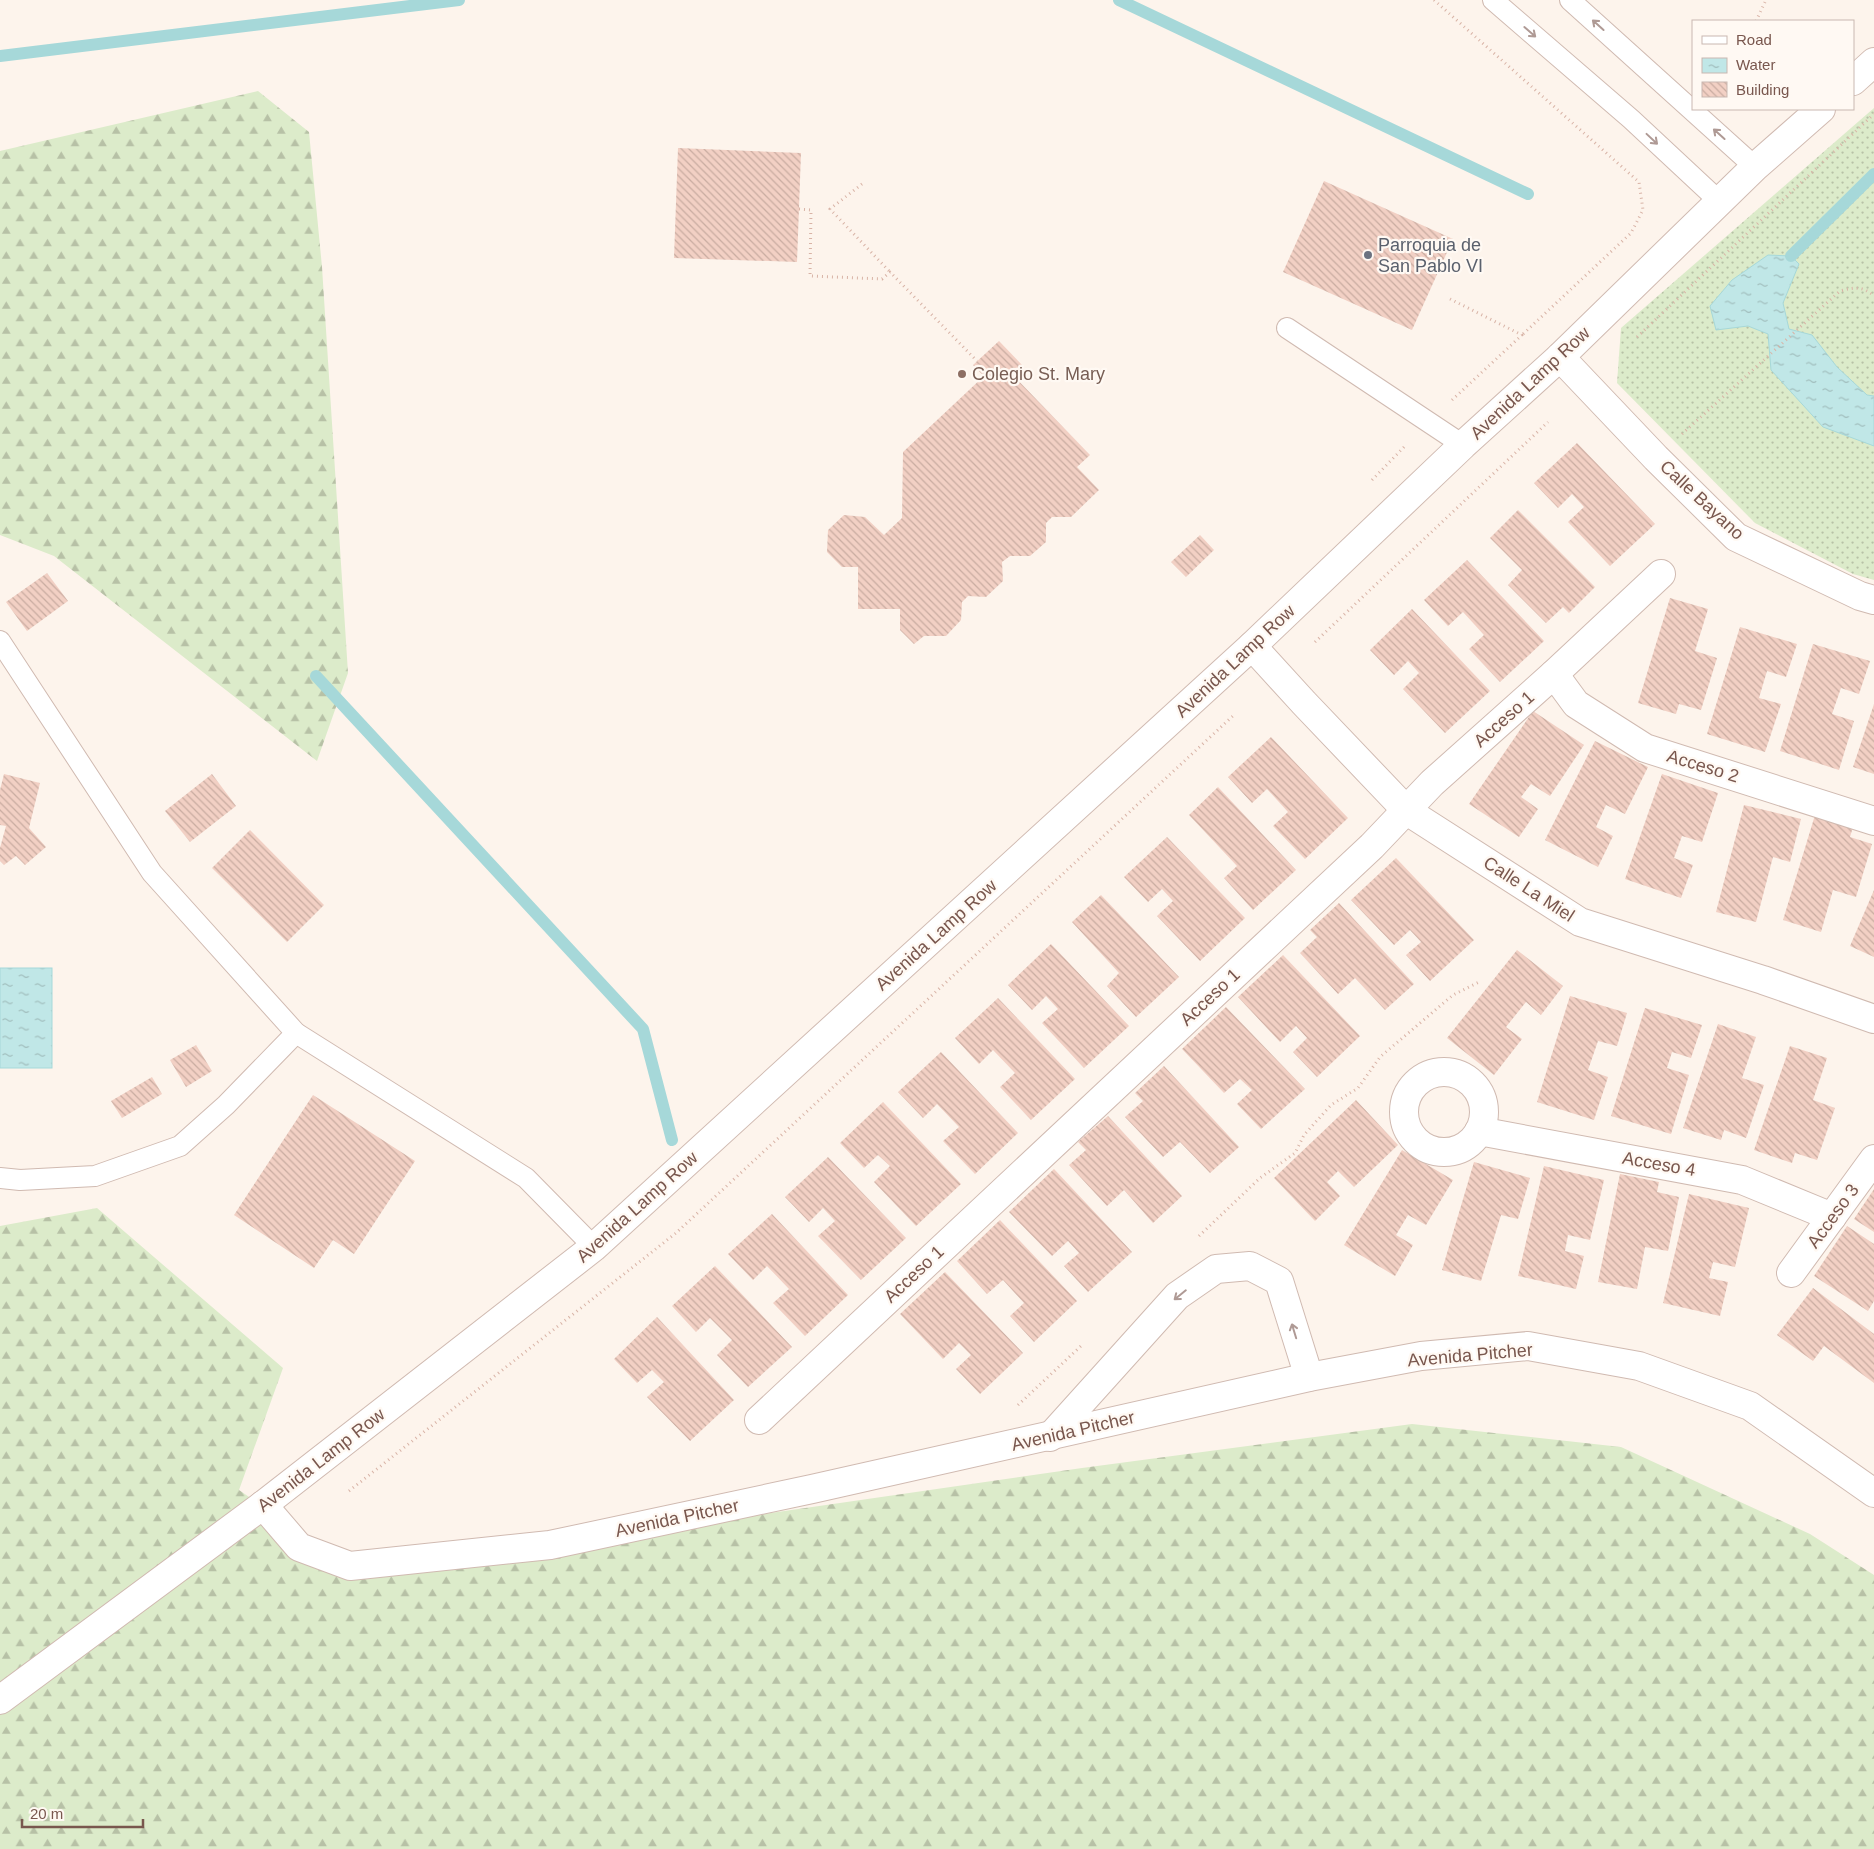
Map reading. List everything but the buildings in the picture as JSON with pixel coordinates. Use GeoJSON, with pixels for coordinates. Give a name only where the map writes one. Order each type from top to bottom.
{"type":"FeatureCollection","features":[{"type":"Feature","properties":{"kind":"street"},"geometry":{"type":"LineString","coordinates":[[1854,80],[1874,62]]}},
{"type":"Feature","properties":{"kind":"street","name":"Avenida Lamp Row"},"geometry":{"type":"LineString","coordinates":[[0,1700],[263,1505],[594,1248],[1252,646],[1463,445],[1560,357],[1755,167],[1820,110]]}},
{"type":"Feature","properties":{"kind":"street","name":"Calle Bayano"},"geometry":{"type":"LineString","coordinates":[[1560,357],[1656,458],[1736,538],[1860,596],[1874,600]]}},
{"type":"Feature","properties":{"kind":"street","name":"Acceso 1"},"geometry":{"type":"LineString","coordinates":[[758,1420],[1372,846],[1432,783],[1554,674],[1661,574]]}},
{"type":"Feature","properties":{"kind":"street","name":"Calle La Miel"},"geometry":{"type":"LineString","coordinates":[[1252,646],[1407,811],[1580,922],[1763,980],[1874,1019]]}},
{"type":"Feature","properties":{"kind":"street","name":"Acceso 2"},"geometry":{"type":"LineString","coordinates":[[1554,674],[1576,704],[1645,748],[1874,820]]}},
{"type":"Feature","properties":{"kind":"street","name":"Acceso 4"},"geometry":{"type":"LineString","coordinates":[[1479,1131],[1742,1180],[1832,1216]]}},
{"type":"Feature","properties":{"kind":"street","name":"Acceso 3"},"geometry":{"type":"LineString","coordinates":[[1791,1273],[1874,1159]]}},
{"type":"Feature","properties":{"kind":"street"},"geometry":{"type":"LineString","coordinates":[[1050,1437],[1178,1296],[1216,1269],[1250,1266],[1278,1281],[1309,1377]]}},
{"type":"Feature","properties":{"kind":"street","name":"Avenida Pitcher"},"geometry":{"type":"LineString","coordinates":[[263,1505],[299,1547],[350,1566],[550,1545],[1050,1437],[1309,1377],[1421,1356],[1528,1346],[1639,1366],[1750,1406],[1874,1493]]}},
{"type":"Feature","properties":{"kind":"lane"},"geometry":{"type":"LineString","coordinates":[[1493,0],[1631,119],[1720,202]]}},
{"type":"Feature","properties":{"kind":"lane"},"geometry":{"type":"LineString","coordinates":[[1570,0],[1755,167]]}},
{"type":"Feature","properties":{"kind":"lane"},"geometry":{"type":"LineString","coordinates":[[1287,328],[1463,445]]}},
{"type":"Feature","properties":{"kind":"lane"},"geometry":{"type":"LineString","coordinates":[[0,641],[152,873],[296,1034],[526,1178],[594,1248]]}},
{"type":"Feature","properties":{"kind":"lane"},"geometry":{"type":"LineString","coordinates":[[0,1178],[20,1180],[95,1176],[180,1146],[226,1106],[296,1034]]}},
{"type":"Feature","properties":{"kind":"path"},"geometry":{"type":"LineString","coordinates":[[1434,0],[1639,182],[1643,210],[1631,233],[1522,335]]}},
{"type":"Feature","properties":{"kind":"path"},"geometry":{"type":"LineString","coordinates":[[1756,20],[1766,0]]}},
{"type":"Feature","properties":{"kind":"path"},"geometry":{"type":"LineString","coordinates":[[1637,337],[1874,114]]}},
{"type":"Feature","properties":{"kind":"path"},"geometry":{"type":"LineString","coordinates":[[862,184],[830,209],[977,361]]}},
{"type":"Feature","properties":{"kind":"path"},"geometry":{"type":"LineString","coordinates":[[799,209],[811,210],[810,276],[882,279],[890,272]]}},
{"type":"Feature","properties":{"kind":"path"},"geometry":{"type":"LineString","coordinates":[[1656,458],[1840,291],[1854,286],[1868,290],[1874,296]]}},
{"type":"Feature","properties":{"kind":"path"},"geometry":{"type":"LineString","coordinates":[[1315,642],[1548,422]]}},
{"type":"Feature","properties":{"kind":"path"},"geometry":{"type":"LineString","coordinates":[[1196,1238],[1260,1178],[1295,1153],[1304,1135],[1331,1105],[1358,1088],[1380,1057],[1453,995],[1481,981]]}},
{"type":"Feature","properties":{"kind":"path"},"geometry":{"type":"LineString","coordinates":[[1018,1406],[1082,1345]]}},
{"type":"Feature","properties":{"kind":"green space"},"geometry":{"type":"Polygon","coordinates":[[[258,91],[309,132],[322,267],[348,673],[317,761],[54,556],[0,535],[0,151],[258,91]]]}},
{"type":"Feature","properties":{"kind":"green space"},"geometry":{"type":"Polygon","coordinates":[[[1874,108],[1874,580],[1853,574],[1755,523],[1617,383],[1621,328],[1874,108]]]}},
{"type":"Feature","properties":{"kind":"green space"},"geometry":{"type":"Polygon","coordinates":[[[97,1208],[283,1368],[239,1490],[350,1566],[550,1545],[1082,1468],[1412,1424],[1621,1447],[1810,1534],[1874,1575],[1874,1849],[0,1849],[0,1226],[97,1208]]]}},
{"type":"Feature","properties":{"kind":"water"},"geometry":{"type":"Polygon","coordinates":[[[1768,255],[1791,256],[1799,264],[1783,303],[1789,329],[1812,335],[1837,367],[1867,395],[1874,396],[1874,446],[1823,427],[1771,370],[1768,334],[1748,326],[1716,330],[1710,306],[1732,280],[1768,255]]]}},
{"type":"Feature","properties":{"kind":"water"},"geometry":{"type":"Polygon","coordinates":[[[0,968],[52,968],[52,1068],[0,1068],[0,968]]]}},
{"type":"Feature","properties":{"kind":"waterway"},"geometry":{"type":"LineString","coordinates":[[0,56],[459,0]]}},
{"type":"Feature","properties":{"kind":"waterway"},"geometry":{"type":"LineString","coordinates":[[1119,0],[1528,194]]}},
{"type":"Feature","properties":{"kind":"waterway"},"geometry":{"type":"LineString","coordinates":[[1791,256],[1874,174]]}},
{"type":"Feature","properties":{"kind":"waterway"},"geometry":{"type":"LineString","coordinates":[[316,676],[643,1029],[672,1140]]}},
{"type":"Feature","properties":{"kind":"place","name":"Parroquia de San Pablo VI"},"geometry":{"type":"Point","coordinates":[1368,255]}},
{"type":"Feature","properties":{"kind":"place","name":"Colegio St. Mary"},"geometry":{"type":"Point","coordinates":[962,374]}}]}
